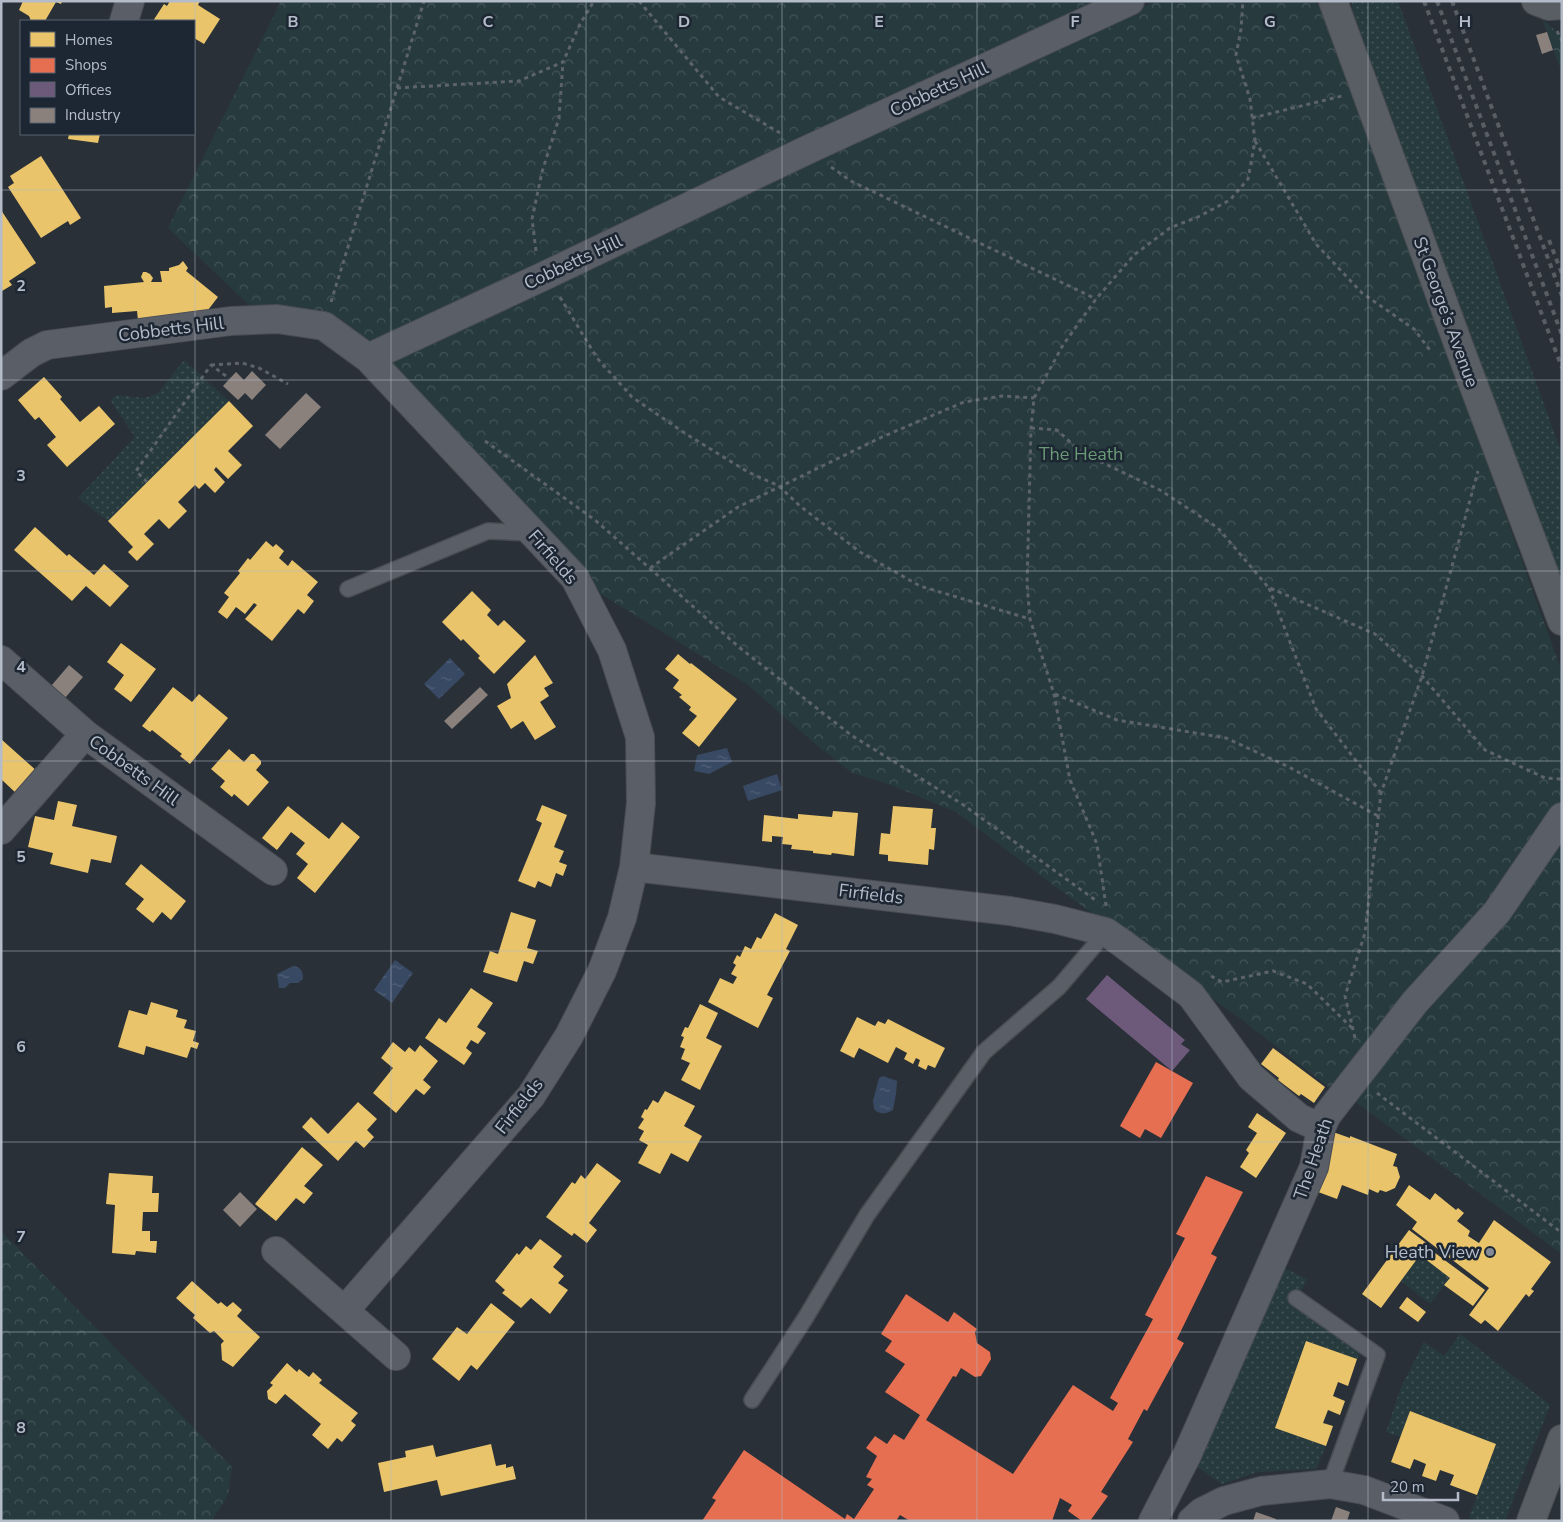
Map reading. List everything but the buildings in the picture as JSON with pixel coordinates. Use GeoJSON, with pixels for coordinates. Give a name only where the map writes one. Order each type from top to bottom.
{"type":"FeatureCollection","features":[{"type":"Feature","properties":{"kind":"main road","name":"St George’s Avenue"},"geometry":{"type":"LineString","coordinates":[[1333,1],[1562,621]]}},
{"type":"Feature","properties":{"kind":"main road"},"geometry":{"type":"LineString","coordinates":[[1536,1],[1549,6],[1562,5]]}},
{"type":"Feature","properties":{"kind":"main road"},"geometry":{"type":"LineString","coordinates":[[1531,1521],[1562,1439]]}},
{"type":"Feature","properties":{"kind":"street"},"geometry":{"type":"LineString","coordinates":[[124,20],[130,1]]}},
{"type":"Feature","properties":{"kind":"street","name":"Cobbetts Hill"},"geometry":{"type":"LineString","coordinates":[[1,376],[31,352],[47,345],[231,321],[277,319],[324,326],[368,358],[807,150],[1130,1]]}},
{"type":"Feature","properties":{"kind":"street","name":"Firfields"},"geometry":{"type":"LineString","coordinates":[[345,1310],[531,1096],[569,1036],[602,970],[622,918],[634,867],[641,803],[640,737],[612,650],[575,578],[368,358]]}},
{"type":"Feature","properties":{"kind":"street","name":"Cobbetts Hill"},"geometry":{"type":"LineString","coordinates":[[1,660],[85,734],[273,871]]}},
{"type":"Feature","properties":{"kind":"street"},"geometry":{"type":"LineString","coordinates":[[1,830],[85,734]]}},
{"type":"Feature","properties":{"kind":"street","name":"The Heath"},"geometry":{"type":"LineString","coordinates":[[1153,1521],[1187,1455],[1314,1167],[1321,1128],[1327,1115],[1415,1002],[1496,912],[1562,817]]}},
{"type":"Feature","properties":{"kind":"street","name":"Firfields"},"geometry":{"type":"LineString","coordinates":[[634,867],[1010,911],[1055,919],[1106,932]]}},
{"type":"Feature","properties":{"kind":"street"},"geometry":{"type":"LineString","coordinates":[[1106,932],[1191,995],[1251,1077],[1299,1118],[1321,1128]]}},
{"type":"Feature","properties":{"kind":"street"},"geometry":{"type":"LineString","coordinates":[[276,1251],[396,1356]]}},
{"type":"Feature","properties":{"kind":"street"},"geometry":{"type":"LineString","coordinates":[[1192,1521],[1202,1512],[1224,1501],[1261,1491],[1330,1484],[1364,1490],[1445,1521]]}},
{"type":"Feature","properties":{"kind":"lane"},"geometry":{"type":"LineString","coordinates":[[348,589],[488,531],[533,533]]}},
{"type":"Feature","properties":{"kind":"lane"},"geometry":{"type":"LineString","coordinates":[[752,1400],[806,1317],[867,1214],[984,1052],[1059,987],[1106,932]]}},
{"type":"Feature","properties":{"kind":"lane"},"geometry":{"type":"LineString","coordinates":[[1296,1298],[1377,1355],[1330,1484]]}},
{"type":"Feature","properties":{"kind":"path"},"geometry":{"type":"LineString","coordinates":[[324,326],[424,1]]}},
{"type":"Feature","properties":{"kind":"path"},"geometry":{"type":"LineString","coordinates":[[594,1],[580,24],[563,62],[559,118],[542,172],[532,219],[538,265],[565,305],[596,358],[632,396],[686,434],[740,467],[779,486],[800,506],[860,552],[920,586],[1030,619]]}},
{"type":"Feature","properties":{"kind":"path"},"geometry":{"type":"LineString","coordinates":[[639,1],[719,97],[807,150],[851,180],[1096,299]]}},
{"type":"Feature","properties":{"kind":"path"},"geometry":{"type":"LineString","coordinates":[[482,439],[596,520],[740,648],[851,735],[962,804],[1106,907],[1097,844],[1070,780],[1054,694],[1030,619],[1027,584],[1031,428],[1034,398],[1064,345],[1096,299],[1134,255],[1170,228],[1200,216],[1230,200],[1248,179],[1255,141],[1250,100],[1236,55],[1241,29],[1243,1]]}},
{"type":"Feature","properties":{"kind":"path"},"geometry":{"type":"LineString","coordinates":[[397,88],[520,81],[563,62]]}},
{"type":"Feature","properties":{"kind":"path"},"geometry":{"type":"LineString","coordinates":[[1252,118],[1365,90]]}},
{"type":"Feature","properties":{"kind":"path"},"geometry":{"type":"LineString","coordinates":[[1255,141],[1316,244],[1362,293],[1414,329],[1438,362],[1460,349]]}},
{"type":"Feature","properties":{"kind":"path"},"geometry":{"type":"LineString","coordinates":[[211,365],[242,363],[259,368],[288,384]]}},
{"type":"Feature","properties":{"kind":"path"},"geometry":{"type":"LineString","coordinates":[[211,365],[230,379]]}},
{"type":"Feature","properties":{"kind":"path"},"geometry":{"type":"LineString","coordinates":[[147,482],[136,471],[211,365]]}},
{"type":"Feature","properties":{"kind":"path"},"geometry":{"type":"LineString","coordinates":[[650,568],[738,507],[882,437],[964,402],[1002,396],[1034,398]]}},
{"type":"Feature","properties":{"kind":"path"},"geometry":{"type":"LineString","coordinates":[[1031,428],[1057,430],[1082,453],[1160,490],[1218,528],[1268,587],[1316,709],[1381,794]]}},
{"type":"Feature","properties":{"kind":"path"},"geometry":{"type":"LineString","coordinates":[[1478,469],[1422,676],[1381,794],[1365,934],[1345,996],[1353,1028],[1359,1074],[1562,1233]]}},
{"type":"Feature","properties":{"kind":"path"},"geometry":{"type":"LineString","coordinates":[[1268,587],[1375,634],[1422,676],[1485,750],[1545,778],[1562,779]]}},
{"type":"Feature","properties":{"kind":"path"},"geometry":{"type":"LineString","coordinates":[[1054,694],[1117,720],[1226,738],[1289,767],[1378,816]]}},
{"type":"Feature","properties":{"kind":"path"},"geometry":{"type":"LineString","coordinates":[[1205,972],[1222,982],[1273,971],[1307,984],[1353,1028]]}},
{"type":"Feature","properties":{"kind":"green space"},"geometry":{"type":"Polygon","coordinates":[[[281,1],[1104,1],[367,352],[253,309],[168,228],[281,1]]]}},
{"type":"Feature","properties":{"kind":"green space","name":"The Heath"},"geometry":{"type":"Polygon","coordinates":[[[1156,1],[1316,1],[1330,29],[1562,672],[1562,1254],[1350,1098],[1326,1085],[1237,1016],[1057,888],[956,812],[891,785],[852,773],[813,742],[748,685],[601,594],[515,496],[389,363],[558,280],[1156,1]]]}},
{"type":"Feature","properties":{"kind":"green space"},"geometry":{"type":"Polygon","coordinates":[[[1352,1],[1398,1],[1562,454],[1562,587],[1352,9],[1352,1]]]}},
{"type":"Feature","properties":{"kind":"green space"},"geometry":{"type":"Polygon","coordinates":[[[1542,19],[1562,36],[1562,73],[1542,19]]]}},
{"type":"Feature","properties":{"kind":"green space"},"geometry":{"type":"Polygon","coordinates":[[[184,360],[229,401],[108,521],[78,498],[135,437],[110,400],[117,395],[145,398],[158,393],[184,360]]]}},
{"type":"Feature","properties":{"kind":"green space"},"geometry":{"type":"Polygon","coordinates":[[[1,1231],[232,1467],[228,1495],[212,1521],[1,1521],[1,1231]]]}},
{"type":"Feature","properties":{"kind":"green space"},"geometry":{"type":"Polygon","coordinates":[[[1420,1255],[1450,1278],[1430,1304],[1401,1281],[1420,1255]]]}},
{"type":"Feature","properties":{"kind":"green space"},"geometry":{"type":"Polygon","coordinates":[[[1280,1266],[1307,1279],[1297,1299],[1364,1345],[1357,1359],[1306,1341],[1275,1427],[1326,1446],[1316,1469],[1258,1472],[1222,1484],[1196,1466],[1280,1266]]]}},
{"type":"Feature","properties":{"kind":"green space"},"geometry":{"type":"Polygon","coordinates":[[[1460,1334],[1550,1405],[1505,1521],[1478,1521],[1469,1517],[1496,1444],[1410,1411],[1401,1437],[1386,1432],[1401,1387],[1424,1342],[1444,1356],[1460,1334]]]}},
{"type":"Feature","properties":{"kind":"water"},"geometry":{"type":"Polygon","coordinates":[[[450,658],[465,674],[439,699],[424,684],[450,658]]]}},
{"type":"Feature","properties":{"kind":"water"},"geometry":{"type":"Polygon","coordinates":[[[727,748],[732,762],[709,774],[694,771],[697,755],[727,748]]]}},
{"type":"Feature","properties":{"kind":"water"},"geometry":{"type":"Polygon","coordinates":[[[777,774],[782,790],[748,801],[743,786],[777,774]]]}},
{"type":"Feature","properties":{"kind":"water"},"geometry":{"type":"Polygon","coordinates":[[[395,960],[413,973],[392,1003],[374,990],[395,960]]]}},
{"type":"Feature","properties":{"kind":"water"},"geometry":{"type":"Polygon","coordinates":[[[293,966],[301,970],[303,979],[298,983],[290,983],[285,988],[279,988],[277,974],[293,966]]]}},
{"type":"Feature","properties":{"kind":"water"},"geometry":{"type":"Polygon","coordinates":[[[883,1076],[897,1081],[893,1110],[883,1113],[874,1109],[873,1101],[879,1078],[883,1076]]]}},
{"type":"Feature","properties":{"kind":"railway"},"geometry":{"type":"LineString","coordinates":[[1424,1],[1562,368]]}},
{"type":"Feature","properties":{"kind":"railway"},"geometry":{"type":"LineString","coordinates":[[1437,1],[1562,335]]}},
{"type":"Feature","properties":{"kind":"railway"},"geometry":{"type":"LineString","coordinates":[[1452,1],[1562,296]]}},
{"type":"Feature","properties":{"kind":"railway"},"geometry":{"type":"LineString","coordinates":[[1549,240],[1562,274]]}},
{"type":"Feature","properties":{"kind":"place","name":"Heath View"},"geometry":{"type":"Point","coordinates":[1490,1252]}}]}
